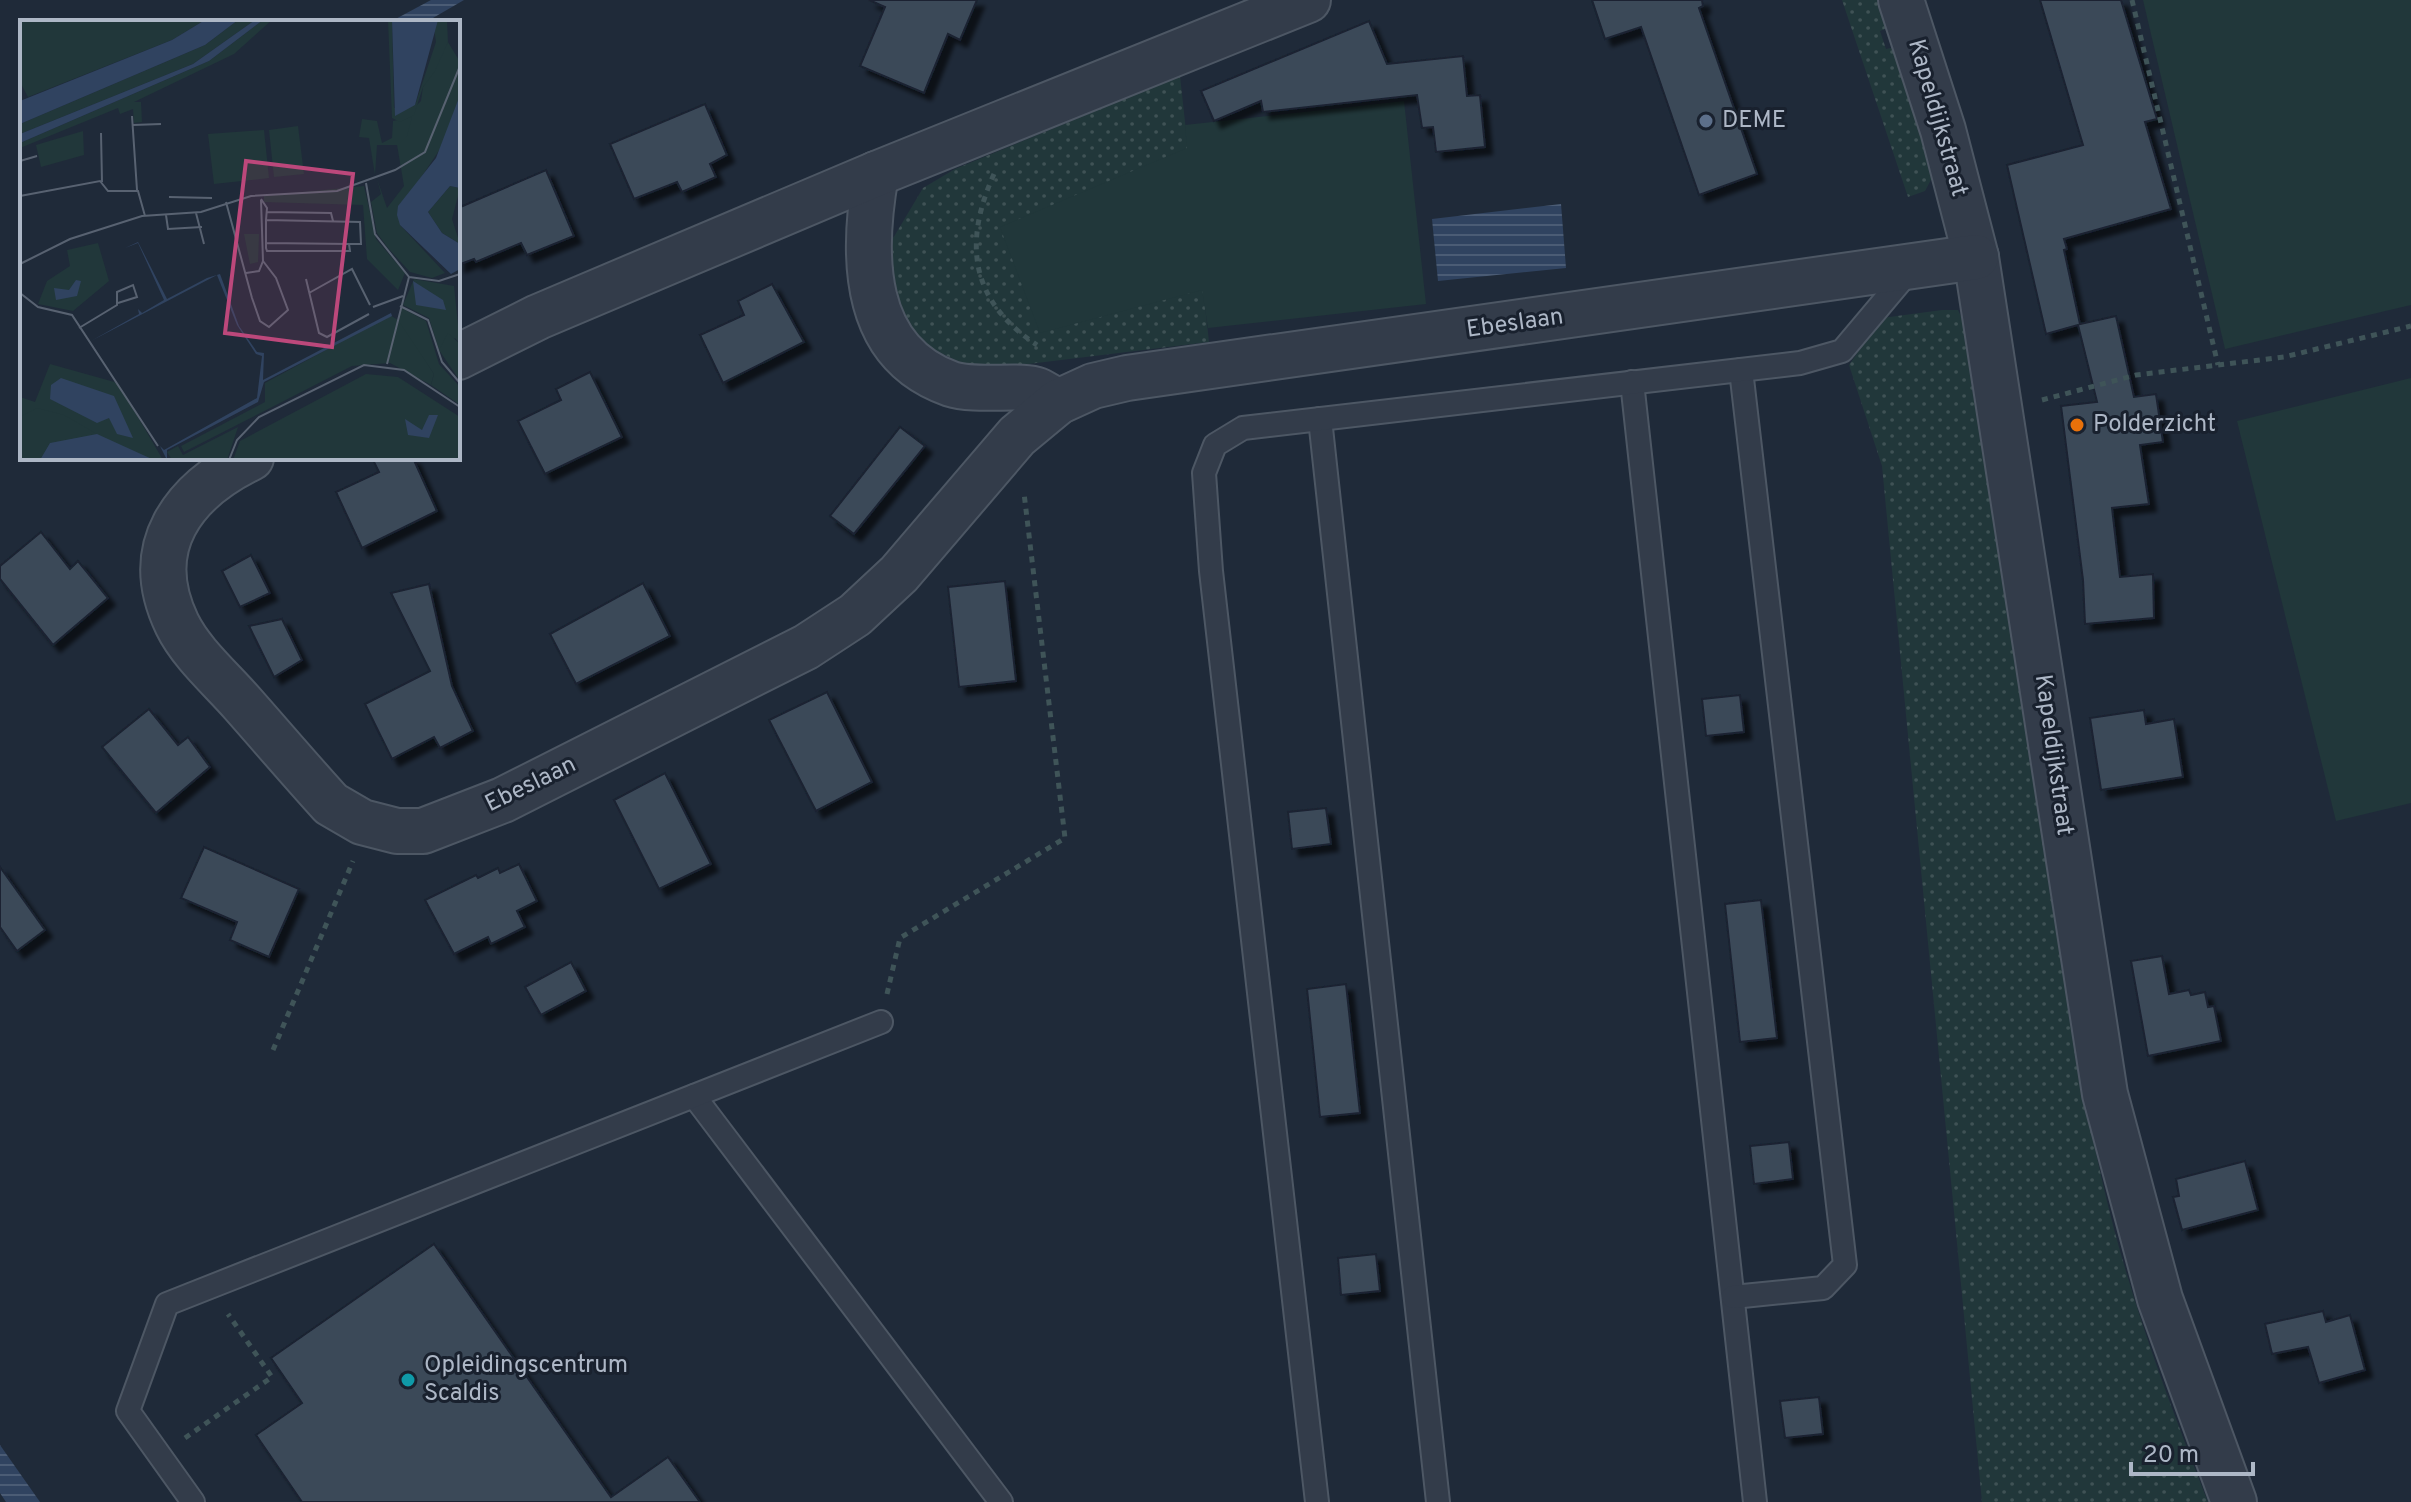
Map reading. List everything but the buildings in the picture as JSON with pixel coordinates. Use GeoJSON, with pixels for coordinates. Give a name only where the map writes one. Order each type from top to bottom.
{"type":"FeatureCollection","features":[{"type":"Feature","properties":{"kind":"street"},"geometry":{"type":"LineString","coordinates":[[460,356],[538,317],[876,174],[1308,0]]}},
{"type":"Feature","properties":{"kind":"street","name":"Kapeldijkstraat"},"geometry":{"type":"LineString","coordinates":[[1901,0],[1943,130],[1976,257],[2002,409],[2105,1094],[2160,1299],[2234,1502]]}},
{"type":"Feature","properties":{"kind":"street"},"geometry":{"type":"LineString","coordinates":[[876,174],[868,219],[867,266],[882,326],[911,360],[951,384],[995,390],[1034,388],[1058,402]]}},
{"type":"Feature","properties":{"kind":"street","name":"Ebeslaan"},"geometry":{"type":"LineString","coordinates":[[247,460],[198,494],[170,527],[163,561],[176,623],[331,804],[369,824],[397,831],[423,831],[467,816],[806,647],[855,615],[899,574],[1017,436],[1058,402],[1093,386],[1127,378],[1976,257]]}},
{"type":"Feature","properties":{"kind":"lane"},"geometry":{"type":"LineString","coordinates":[[1317,1502],[1211,571],[1204,473],[1215,445],[1243,428],[1800,363],[1842,351],[1914,265]]}},
{"type":"Feature","properties":{"kind":"lane"},"geometry":{"type":"LineString","coordinates":[[1733,1297],[1823,1288],[1845,1265],[1741,370]]}},
{"type":"Feature","properties":{"kind":"lane"},"geometry":{"type":"LineString","coordinates":[[1632,382],[1755,1502]]}},
{"type":"Feature","properties":{"kind":"lane"},"geometry":{"type":"LineString","coordinates":[[1320,419],[1438,1502]]}},
{"type":"Feature","properties":{"kind":"lane"},"geometry":{"type":"LineString","coordinates":[[193,1502],[128,1411],[167,1304],[881,1022]]}},
{"type":"Feature","properties":{"kind":"lane"},"geometry":{"type":"LineString","coordinates":[[694,1096],[1001,1502]]}},
{"type":"Feature","properties":{"kind":"path"},"geometry":{"type":"LineString","coordinates":[[2132,0],[2218,365]]}},
{"type":"Feature","properties":{"kind":"path"},"geometry":{"type":"LineString","coordinates":[[1027,113],[979,209],[974,244],[981,283],[997,310],[1040,347]]}},
{"type":"Feature","properties":{"kind":"path"},"geometry":{"type":"LineString","coordinates":[[2002,409],[2136,375],[2284,357],[2411,326]]}},
{"type":"Feature","properties":{"kind":"path"},"geometry":{"type":"LineString","coordinates":[[881,1022],[900,938],[1065,838],[1017,436]]}},
{"type":"Feature","properties":{"kind":"path"},"geometry":{"type":"LineString","coordinates":[[273,1050],[369,824]]}},
{"type":"Feature","properties":{"kind":"path"},"geometry":{"type":"LineString","coordinates":[[160,1456],[272,1377],[210,1287]]}},
{"type":"Feature","properties":{"kind":"green space"},"geometry":{"type":"Polygon","coordinates":[[[1842,0],[1879,0],[1889,27],[1880,31],[1886,49],[1895,47],[1933,176],[1925,191],[1908,197],[1842,0]]]}},
{"type":"Feature","properties":{"kind":"green space"},"geometry":{"type":"Polygon","coordinates":[[[2143,0],[2411,0],[2411,305],[2225,349],[2143,0]]]}},
{"type":"Feature","properties":{"kind":"green space"},"geometry":{"type":"Polygon","coordinates":[[[1180,76],[1209,342],[1003,367],[962,363],[928,347],[903,318],[888,281],[892,240],[923,188],[955,169],[1180,76]]]}},
{"type":"Feature","properties":{"kind":"green space"},"geometry":{"type":"Polygon","coordinates":[[[1404,101],[1426,304],[1208,328],[1202,290],[1040,333],[1000,227],[1187,148],[1185,125],[1404,101]]]}},
{"type":"Feature","properties":{"kind":"green space"},"geometry":{"type":"Polygon","coordinates":[[[1958,310],[1967,341],[1973,394],[2019,660],[2070,1017],[2097,1159],[2134,1299],[2208,1502],[1982,1502],[1882,466],[1849,365],[1882,318],[1958,310]]]}},
{"type":"Feature","properties":{"kind":"green space"},"geometry":{"type":"Polygon","coordinates":[[[2411,378],[2411,803],[2336,821],[2237,421],[2411,378]]]}},
{"type":"Feature","properties":{"kind":"water"},"geometry":{"type":"Polygon","coordinates":[[[431,0],[464,0],[429,20],[394,20],[431,0]]]}},
{"type":"Feature","properties":{"kind":"water"},"geometry":{"type":"Polygon","coordinates":[[[1561,204],[1566,268],[1438,281],[1432,219],[1561,204]]]}},
{"type":"Feature","properties":{"kind":"water"},"geometry":{"type":"Polygon","coordinates":[[[0,1445],[40,1502],[6,1502],[0,1493],[0,1445]]]}},
{"type":"Feature","properties":{"kind":"place","name":"DEME"},"geometry":{"type":"Point","coordinates":[1706,121]}},
{"type":"Feature","properties":{"kind":"place","name":"Polderzicht"},"geometry":{"type":"Point","coordinates":[2077,425]}},
{"type":"Feature","properties":{"kind":"place","name":"Opleidingscentrum Scaldis"},"geometry":{"type":"Point","coordinates":[408,1380]}}]}
